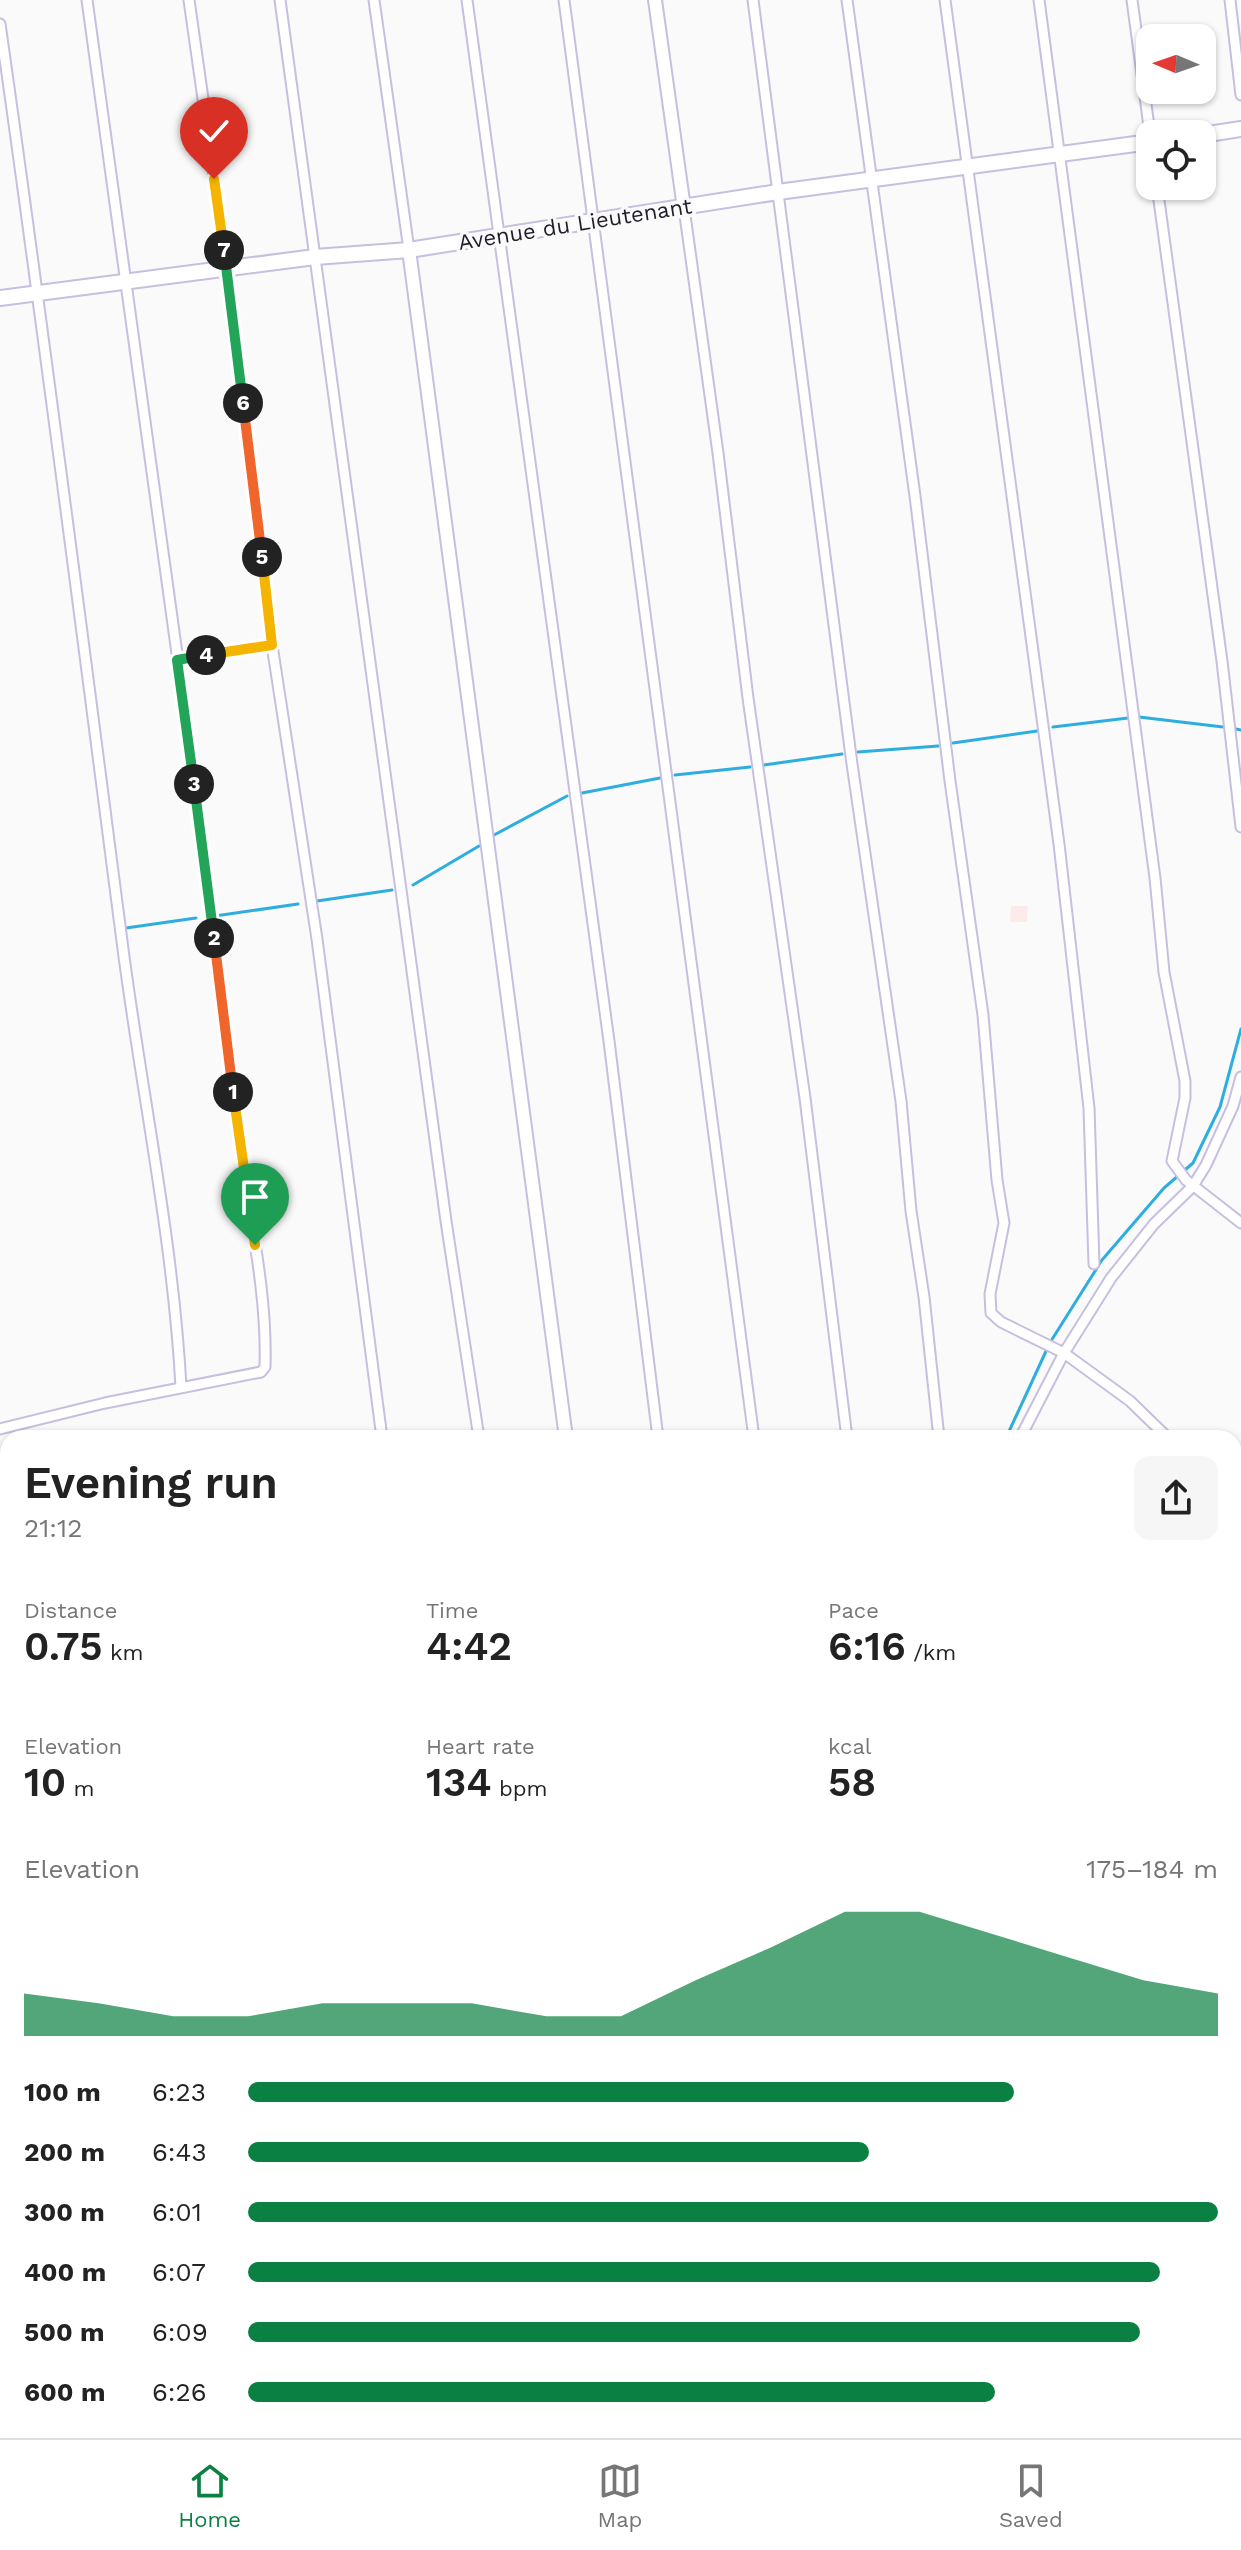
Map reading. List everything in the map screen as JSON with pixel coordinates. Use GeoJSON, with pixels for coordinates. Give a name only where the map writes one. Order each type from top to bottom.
{"type":"FeatureCollection","features":[{"type":"Feature","properties":{"kind":"main road"},"geometry":{"type":"LineString","coordinates":[[1216,133],[1241,129]]}},
{"type":"Feature","properties":{"kind":"main road","name":"Avenue du Lieutenant"},"geometry":{"type":"LineString","coordinates":[[0,298],[315,257],[409,250],[778,192],[1136,144]]}},
{"type":"Feature","properties":{"kind":"street"},"geometry":{"type":"LineString","coordinates":[[0,1429],[181,1387],[261,1372],[265,1367],[266,1353],[255,1245],[87,0]]}},
{"type":"Feature","properties":{"kind":"street"},"geometry":{"type":"LineString","coordinates":[[189,0],[227,268],[272,645],[317,939],[381,1430]]}},
{"type":"Feature","properties":{"kind":"street"},"geometry":{"type":"LineString","coordinates":[[280,0],[446,1221],[478,1430]]}},
{"type":"Feature","properties":{"kind":"street"},"geometry":{"type":"LineString","coordinates":[[374,0],[565,1430]]}},
{"type":"Feature","properties":{"kind":"street"},"geometry":{"type":"LineString","coordinates":[[467,0],[607,1025],[657,1430]]}},
{"type":"Feature","properties":{"kind":"street"},"geometry":{"type":"LineString","coordinates":[[564,0],[753,1430]]}},
{"type":"Feature","properties":{"kind":"street"},"geometry":{"type":"LineString","coordinates":[[655,0],[805,1098],[846,1430]]}},
{"type":"Feature","properties":{"kind":"street"},"geometry":{"type":"LineString","coordinates":[[753,0],[852,764],[901,1101],[911,1211],[938,1430]]}},
{"type":"Feature","properties":{"kind":"street"},"geometry":{"type":"LineString","coordinates":[[847,0],[983,1015],[997,1180],[1004,1223],[990,1294],[991,1313],[1001,1322],[1064,1353],[1130,1401],[1160,1430]]}},
{"type":"Feature","properties":{"kind":"street"},"geometry":{"type":"LineString","coordinates":[[945,0],[1059,844],[1089,1108],[1094,1264]]}},
{"type":"Feature","properties":{"kind":"street"},"geometry":{"type":"LineString","coordinates":[[1039,0],[1155,878],[1158,931],[1185,1081],[1182,1116],[1172,1161],[1189,1183],[1241,1223]]}},
{"type":"Feature","properties":{"kind":"street"},"geometry":{"type":"LineString","coordinates":[[1132,0],[1148,120]]}},
{"type":"Feature","properties":{"kind":"street"},"geometry":{"type":"LineString","coordinates":[[1230,0],[1241,95]]}},
{"type":"Feature","properties":{"kind":"street"},"geometry":{"type":"LineString","coordinates":[[0,24],[130,1000],[174,1289],[181,1387]]}},
{"type":"Feature","properties":{"kind":"street"},"geometry":{"type":"LineString","coordinates":[[1159,200],[1220,645],[1241,827]]}},
{"type":"Feature","properties":{"kind":"street"},"geometry":{"type":"LineString","coordinates":[[177,660],[272,645]]}},
{"type":"Feature","properties":{"kind":"street"},"geometry":{"type":"LineString","coordinates":[[1024,1430],[1064,1353],[1111,1278],[1189,1183],[1221,1135],[1241,1077]]}},
{"type":"Feature","properties":{"kind":"shaded area"},"geometry":{"type":"Polygon","coordinates":[[[1011,906],[1028,906],[1027,922],[1010,922],[1011,906]]]}},
{"type":"Feature","properties":{"kind":"waterway"},"geometry":{"type":"LineString","coordinates":[[1139,717],[1223,727]]}},
{"type":"Feature","properties":{"kind":"waterway"},"geometry":{"type":"LineString","coordinates":[[1053,727],[1128,718]]}},
{"type":"Feature","properties":{"kind":"waterway"},"geometry":{"type":"LineString","coordinates":[[1236,729],[1241,730]]}},
{"type":"Feature","properties":{"kind":"waterway"},"geometry":{"type":"LineString","coordinates":[[953,743],[1037,731]]}},
{"type":"Feature","properties":{"kind":"waterway"},"geometry":{"type":"LineString","coordinates":[[858,752],[938,746]]}},
{"type":"Feature","properties":{"kind":"waterway"},"geometry":{"type":"LineString","coordinates":[[764,765],[842,754]]}},
{"type":"Feature","properties":{"kind":"waterway"},"geometry":{"type":"LineString","coordinates":[[675,775],[750,767]]}},
{"type":"Feature","properties":{"kind":"waterway"},"geometry":{"type":"LineString","coordinates":[[582,793],[660,778]]}},
{"type":"Feature","properties":{"kind":"waterway"},"geometry":{"type":"LineString","coordinates":[[494,835],[567,796]]}},
{"type":"Feature","properties":{"kind":"waterway"},"geometry":{"type":"LineString","coordinates":[[413,885],[479,846]]}},
{"type":"Feature","properties":{"kind":"waterway"},"geometry":{"type":"LineString","coordinates":[[317,901],[392,890]]}},
{"type":"Feature","properties":{"kind":"waterway"},"geometry":{"type":"LineString","coordinates":[[215,916],[298,904]]}},
{"type":"Feature","properties":{"kind":"waterway"},"geometry":{"type":"LineString","coordinates":[[126,928],[196,918]]}},
{"type":"Feature","properties":{"kind":"waterway"},"geometry":{"type":"LineString","coordinates":[[1051,1341],[1102,1260],[1164,1188],[1193,1163],[1220,1107],[1241,1029]]}},
{"type":"Feature","properties":{"kind":"waterway"},"geometry":{"type":"LineString","coordinates":[[1010,1430],[1047,1349]]}},
{"type":"Feature","properties":{"kind":"route"},"geometry":{"type":"LineString","coordinates":[[214,179],[272,645],[177,660],[255,1245]]}}]}
